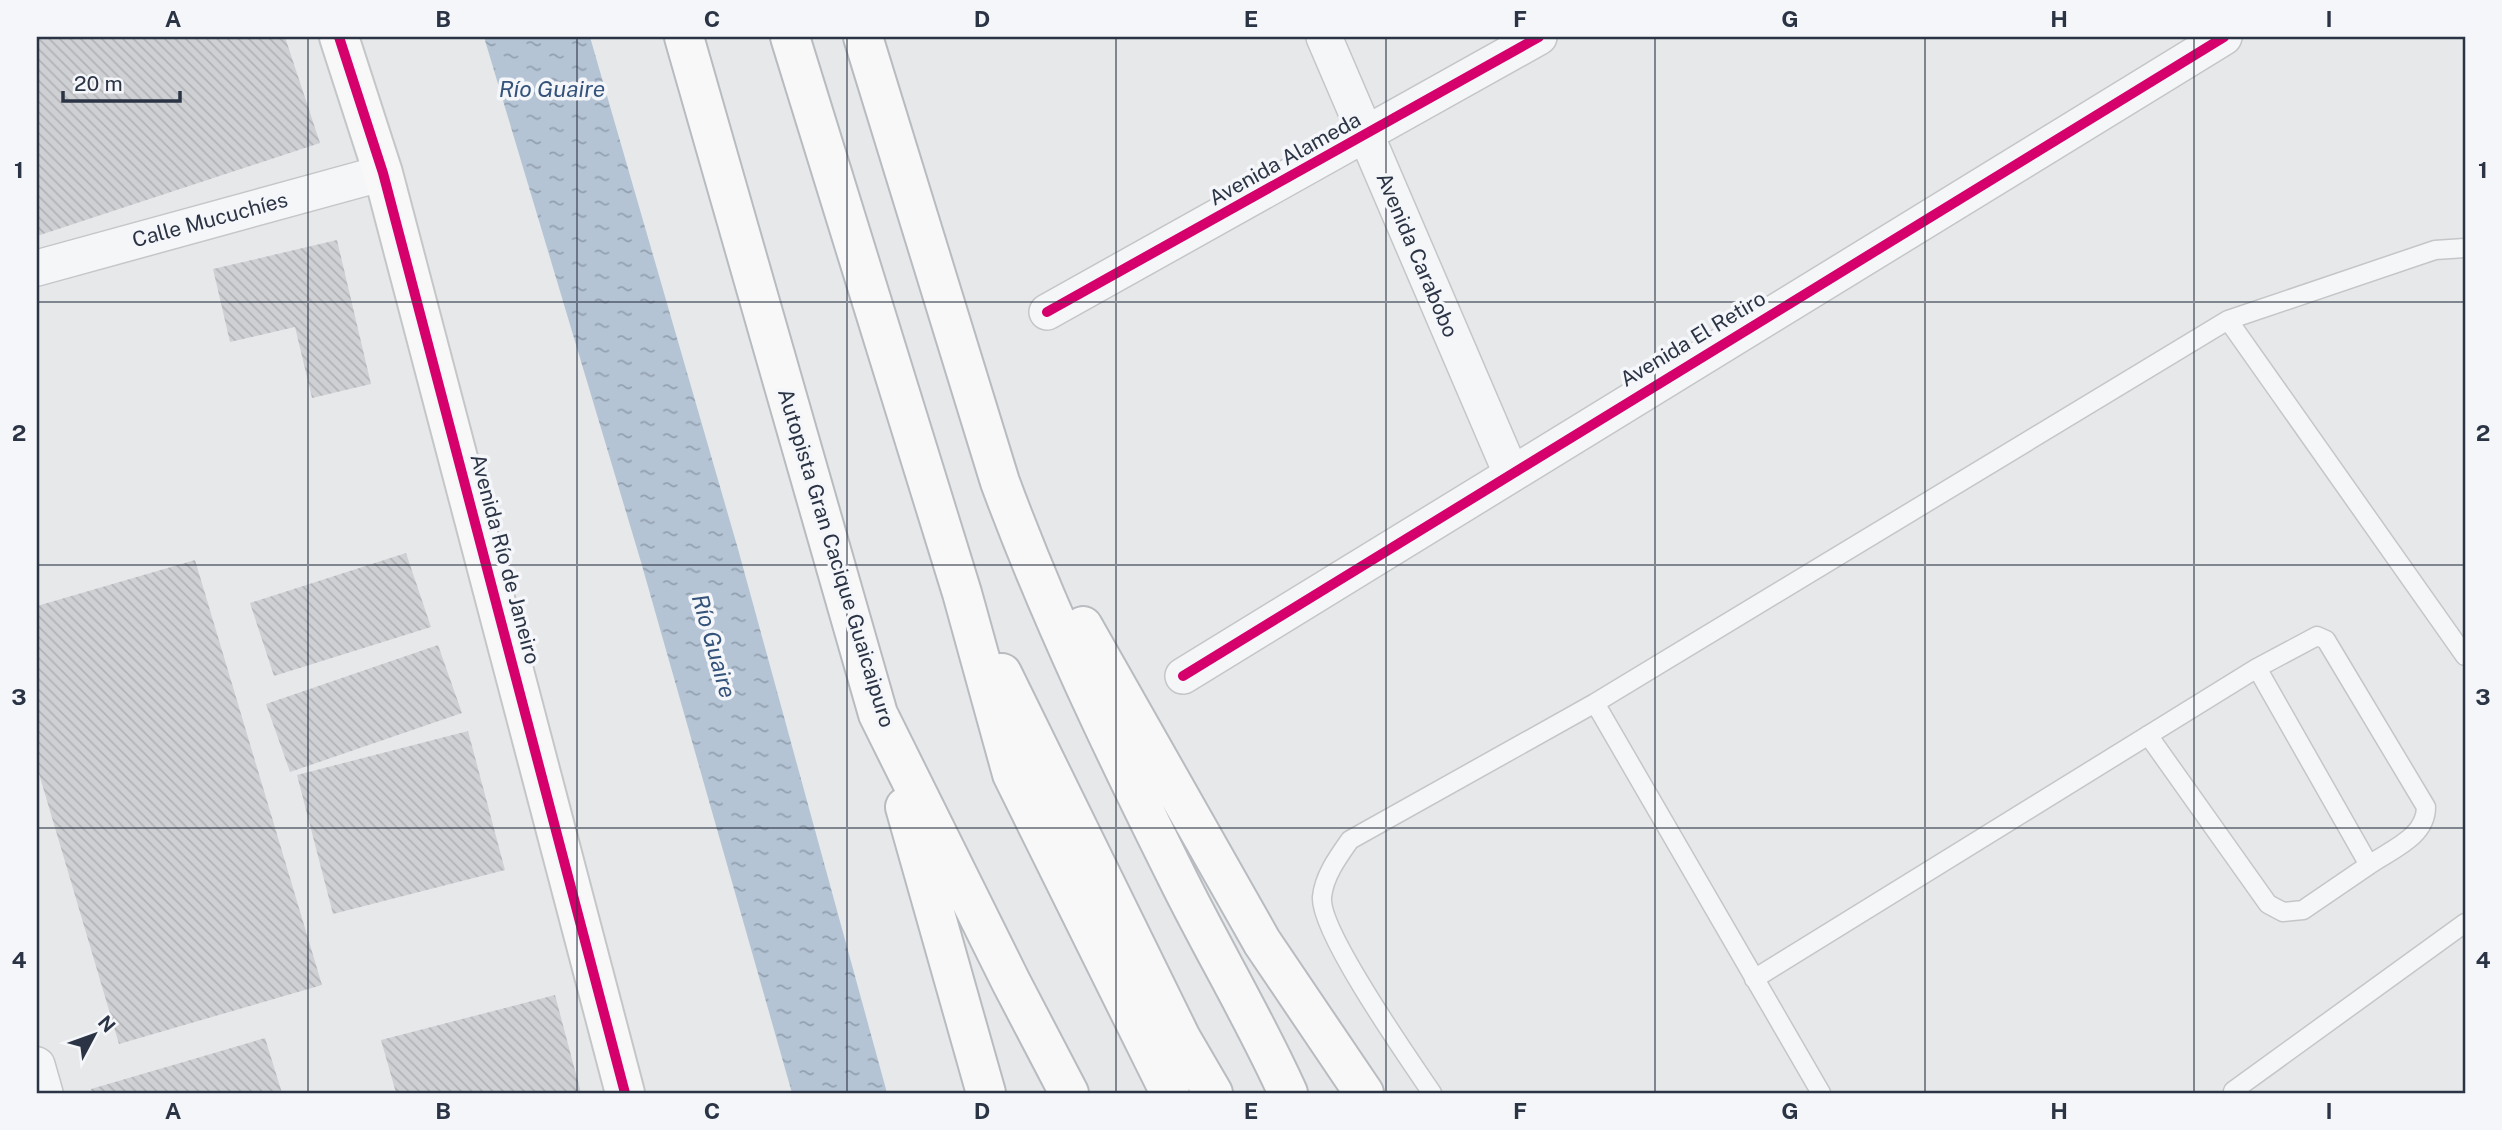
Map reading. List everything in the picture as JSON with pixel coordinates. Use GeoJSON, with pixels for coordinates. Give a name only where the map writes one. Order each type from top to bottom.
{"type":"FeatureCollection","features":[{"type":"Feature","properties":{"kind":"main road","name":"Avenida Río de Janeiro"},"geometry":{"type":"LineString","coordinates":[[339,37],[383,173],[625,1093]]}},
{"type":"Feature","properties":{"kind":"main road","name":"Autopista Gran Cacique Guaicaipuro"},"geometry":{"type":"LineString","coordinates":[[684,37],[878,714],[1069,1093]]}},
{"type":"Feature","properties":{"kind":"main road"},"geometry":{"type":"LineString","coordinates":[[790,37],[962,593],[1012,774],[1170,1093]]}},
{"type":"Feature","properties":{"kind":"main road"},"geometry":{"type":"LineString","coordinates":[[863,37],[1000,482],[1024,547],[1073,660],[1181,885],[1282,1080]]}},
{"type":"Feature","properties":{"kind":"main road"},"geometry":{"type":"LineString","coordinates":[[1000,482],[1262,942],[1364,1093]]}},
{"type":"Feature","properties":{"kind":"main road"},"geometry":{"type":"LineString","coordinates":[[962,593],[1181,1038],[1213,1093]]}},
{"type":"Feature","properties":{"kind":"main road"},"geometry":{"type":"LineString","coordinates":[[878,714],[986,1093]]}},
{"type":"Feature","properties":{"kind":"street","name":"Avenida Carabobo"},"geometry":{"type":"LineString","coordinates":[[1324,37],[1511,473]]}},
{"type":"Feature","properties":{"kind":"street","name":"Avenida Alameda"},"geometry":{"type":"LineString","coordinates":[[1047,313],[1539,37]]}},
{"type":"Feature","properties":{"kind":"street","name":"Avenida El Retiro"},"geometry":{"type":"LineString","coordinates":[[1183,676],[2224,37]]}},
{"type":"Feature","properties":{"kind":"street","name":"Calle Mucuchíes"},"geometry":{"type":"LineString","coordinates":[[37,268],[383,173]]}},
{"type":"Feature","properties":{"kind":"street"},"geometry":{"type":"LineString","coordinates":[[37,1065],[45,1093]]}},
{"type":"Feature","properties":{"kind":"lane"},"geometry":{"type":"LineString","coordinates":[[1432,1093],[1336,944],[1321,899],[1332,864],[1350,841],[1595,703],[2228,320],[2435,250],[2465,248]]}},
{"type":"Feature","properties":{"kind":"lane"},"geometry":{"type":"LineString","coordinates":[[2228,320],[2465,656]]}},
{"type":"Feature","properties":{"kind":"lane"},"geometry":{"type":"LineString","coordinates":[[1754,979],[2148,735],[2257,668],[2317,636],[2326,640],[2426,807],[2426,820],[2421,830],[2303,910],[2283,912],[2269,904],[2148,735]]}},
{"type":"Feature","properties":{"kind":"lane"},"geometry":{"type":"LineString","coordinates":[[2257,668],[2369,864]]}},
{"type":"Feature","properties":{"kind":"lane"},"geometry":{"type":"LineString","coordinates":[[1595,703],[1821,1093]]}},
{"type":"Feature","properties":{"kind":"lane"},"geometry":{"type":"LineString","coordinates":[[2233,1091],[2465,923]]}},
{"type":"Feature","properties":{"kind":"water","name":"Río Guaire"},"geometry":{"type":"Polygon","coordinates":[[[484,37],[590,37],[738,549],[887,1093],[792,1093],[641,562],[484,37]]]}},
{"type":"Feature","properties":{"kind":"building"},"geometry":{"type":"Polygon","coordinates":[[[37,37],[285,37],[320,143],[37,236],[37,37]]]}},
{"type":"Feature","properties":{"kind":"building"},"geometry":{"type":"Polygon","coordinates":[[[337,240],[371,384],[312,398],[295,327],[230,342],[213,269],[337,240]]]}},
{"type":"Feature","properties":{"kind":"building"},"geometry":{"type":"Polygon","coordinates":[[[406,553],[431,627],[274,676],[250,603],[406,553]]]}},
{"type":"Feature","properties":{"kind":"building"},"geometry":{"type":"Polygon","coordinates":[[[195,560],[322,985],[119,1044],[37,767],[37,606],[195,560]]]}},
{"type":"Feature","properties":{"kind":"building"},"geometry":{"type":"Polygon","coordinates":[[[438,645],[462,713],[290,772],[266,704],[438,645]]]}},
{"type":"Feature","properties":{"kind":"building"},"geometry":{"type":"Polygon","coordinates":[[[468,731],[505,870],[333,914],[297,775],[468,731]]]}},
{"type":"Feature","properties":{"kind":"building"},"geometry":{"type":"Polygon","coordinates":[[[555,995],[581,1093],[396,1093],[381,1040],[555,995]]]}},
{"type":"Feature","properties":{"kind":"building"},"geometry":{"type":"Polygon","coordinates":[[[265,1038],[282,1093],[92,1093],[91,1089],[265,1038]]]}},
{"type":"Feature","properties":{"kind":"cycle path"},"geometry":{"type":"LineString","coordinates":[[339,37],[383,173],[625,1093]]}},
{"type":"Feature","properties":{"kind":"cycle path"},"geometry":{"type":"LineString","coordinates":[[1047,312],[1539,37]]}},
{"type":"Feature","properties":{"kind":"cycle path"},"geometry":{"type":"LineString","coordinates":[[1183,676],[2224,37]]}}]}
